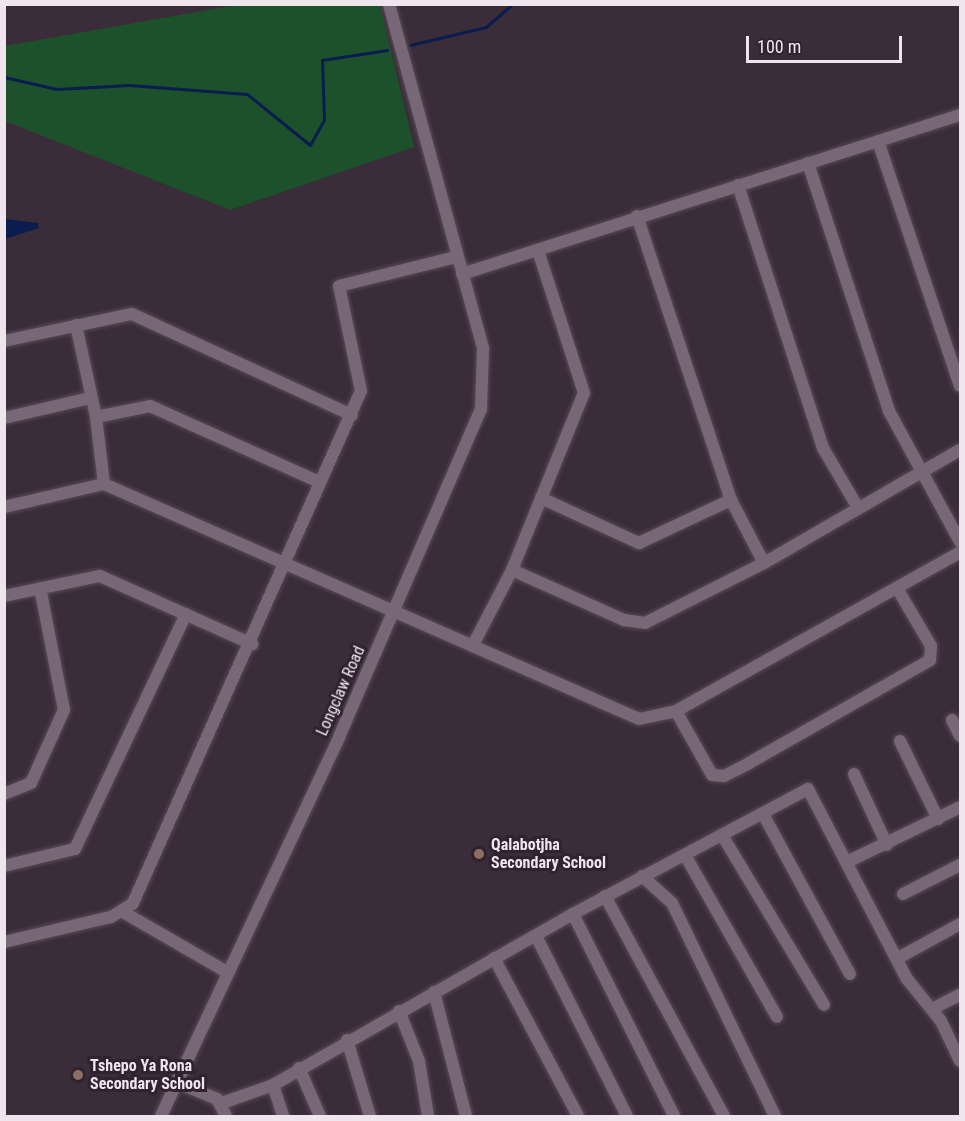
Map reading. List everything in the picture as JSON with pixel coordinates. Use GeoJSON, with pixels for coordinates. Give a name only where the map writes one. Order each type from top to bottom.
{"type":"FeatureCollection","features":[{"type":"Feature","properties":{"kind":"street","name":"Longclaw Road"},"geometry":{"type":"LineString","coordinates":[[160,1116],[225,971],[394,614],[481,409],[483,348],[389,4]]}},
{"type":"Feature","properties":{"kind":"street"},"geometry":{"type":"LineString","coordinates":[[4,942],[123,912],[133,903],[252,644],[319,482],[352,415],[362,380],[339,286],[538,251],[638,216],[960,115]]}},
{"type":"Feature","properties":{"kind":"street"},"geometry":{"type":"LineString","coordinates":[[878,141],[960,386]]}},
{"type":"Feature","properties":{"kind":"street"},"geometry":{"type":"LineString","coordinates":[[808,163],[890,411],[960,542]]}},
{"type":"Feature","properties":{"kind":"street"},"geometry":{"type":"LineString","coordinates":[[738,185],[823,448],[858,508]]}},
{"type":"Feature","properties":{"kind":"street"},"geometry":{"type":"LineString","coordinates":[[638,216],[731,500],[764,563]]}},
{"type":"Feature","properties":{"kind":"street"},"geometry":{"type":"LineString","coordinates":[[473,645],[512,570],[584,393],[538,251]]}},
{"type":"Feature","properties":{"kind":"street"},"geometry":{"type":"LineString","coordinates":[[4,341],[132,314],[352,415]]}},
{"type":"Feature","properties":{"kind":"street"},"geometry":{"type":"LineString","coordinates":[[76,325],[90,398],[96,417],[104,484]]}},
{"type":"Feature","properties":{"kind":"street"},"geometry":{"type":"LineString","coordinates":[[4,418],[90,398]]}},
{"type":"Feature","properties":{"kind":"street"},"geometry":{"type":"LineString","coordinates":[[96,417],[150,406],[319,482]]}},
{"type":"Feature","properties":{"kind":"street"},"geometry":{"type":"LineString","coordinates":[[512,570],[639,624],[764,563],[960,450]]}},
{"type":"Feature","properties":{"kind":"street"},"geometry":{"type":"LineString","coordinates":[[4,507],[104,484],[394,614],[473,645],[628,717],[676,711],[960,552]]}},
{"type":"Feature","properties":{"kind":"street"},"geometry":{"type":"LineString","coordinates":[[541,498],[639,543],[731,500]]}},
{"type":"Feature","properties":{"kind":"street"},"geometry":{"type":"LineString","coordinates":[[4,596],[100,576],[252,644]]}},
{"type":"Feature","properties":{"kind":"street"},"geometry":{"type":"LineString","coordinates":[[4,795],[24,789],[43,765],[64,710],[40,588]]}},
{"type":"Feature","properties":{"kind":"street"},"geometry":{"type":"LineString","coordinates":[[676,711],[712,775],[724,776],[759,758],[930,660],[931,646],[897,588]]}},
{"type":"Feature","properties":{"kind":"street"},"geometry":{"type":"LineString","coordinates":[[4,866],[75,849],[186,614]]}},
{"type":"Feature","properties":{"kind":"street"},"geometry":{"type":"LineString","coordinates":[[952,720],[960,736]]}},
{"type":"Feature","properties":{"kind":"street"},"geometry":{"type":"LineString","coordinates":[[900,741],[938,819]]}},
{"type":"Feature","properties":{"kind":"street"},"geometry":{"type":"LineString","coordinates":[[854,774],[887,845]]}},
{"type":"Feature","properties":{"kind":"street"},"geometry":{"type":"LineString","coordinates":[[176,1082],[222,1103],[273,1085],[347,1040],[605,896],[763,814],[800,791],[813,789],[900,957],[907,979],[932,1009],[957,1048],[960,1061]]}},
{"type":"Feature","properties":{"kind":"street"},"geometry":{"type":"LineString","coordinates":[[849,861],[887,845],[960,807]]}},
{"type":"Feature","properties":{"kind":"street"},"geometry":{"type":"LineString","coordinates":[[763,814],[850,974]]}},
{"type":"Feature","properties":{"kind":"street"},"geometry":{"type":"LineString","coordinates":[[722,835],[824,1005]]}},
{"type":"Feature","properties":{"kind":"street"},"geometry":{"type":"LineString","coordinates":[[685,855],[777,1017]]}},
{"type":"Feature","properties":{"kind":"street"},"geometry":{"type":"LineString","coordinates":[[903,894],[960,865]]}},
{"type":"Feature","properties":{"kind":"street"},"geometry":{"type":"LineString","coordinates":[[642,876],[672,903],[775,1116]]}},
{"type":"Feature","properties":{"kind":"street"},"geometry":{"type":"LineString","coordinates":[[605,896],[724,1116]]}},
{"type":"Feature","properties":{"kind":"street"},"geometry":{"type":"LineString","coordinates":[[123,912],[225,971]]}},
{"type":"Feature","properties":{"kind":"street"},"geometry":{"type":"LineString","coordinates":[[573,914],[674,1116]]}},
{"type":"Feature","properties":{"kind":"street"},"geometry":{"type":"LineString","coordinates":[[900,957],[960,924]]}},
{"type":"Feature","properties":{"kind":"street"},"geometry":{"type":"LineString","coordinates":[[536,936],[627,1116]]}},
{"type":"Feature","properties":{"kind":"street"},"geometry":{"type":"LineString","coordinates":[[494,958],[578,1116]]}},
{"type":"Feature","properties":{"kind":"street"},"geometry":{"type":"LineString","coordinates":[[434,992],[466,1116]]}},
{"type":"Feature","properties":{"kind":"street"},"geometry":{"type":"LineString","coordinates":[[932,1009],[960,995]]}},
{"type":"Feature","properties":{"kind":"street"},"geometry":{"type":"LineString","coordinates":[[399,1011],[419,1062],[428,1116]]}},
{"type":"Feature","properties":{"kind":"street"},"geometry":{"type":"LineString","coordinates":[[347,1040],[370,1116]]}},
{"type":"Feature","properties":{"kind":"street"},"geometry":{"type":"LineString","coordinates":[[299,1068],[320,1116]]}},
{"type":"Feature","properties":{"kind":"street"},"geometry":{"type":"LineString","coordinates":[[273,1085],[283,1116]]}},
{"type":"Feature","properties":{"kind":"street"},"geometry":{"type":"LineString","coordinates":[[222,1103],[226,1116]]}},
{"type":"Feature","properties":{"kind":"green space"},"geometry":{"type":"Polygon","coordinates":[[[241,4],[380,5],[414,147],[230,210],[5,121],[5,46],[241,4]]]}},
{"type":"Feature","properties":{"kind":"water"},"geometry":{"type":"Polygon","coordinates":[[[5,219],[38,223],[39,228],[5,239],[5,219]]]}},
{"type":"Feature","properties":{"kind":"waterway"},"geometry":{"type":"LineString","coordinates":[[410,45],[486,27],[512,4]]}},
{"type":"Feature","properties":{"kind":"waterway"},"geometry":{"type":"LineString","coordinates":[[4,77],[57,89],[129,85],[247,94],[310,145],[324,120],[322,60],[387,50]]}},
{"type":"Feature","properties":{"kind":"place","name":"Qalabotjha Secondary School"},"geometry":{"type":"Point","coordinates":[479,854]}},
{"type":"Feature","properties":{"kind":"place","name":"Tshepo Ya Rona Secondary School"},"geometry":{"type":"Point","coordinates":[78,1075]}}]}
